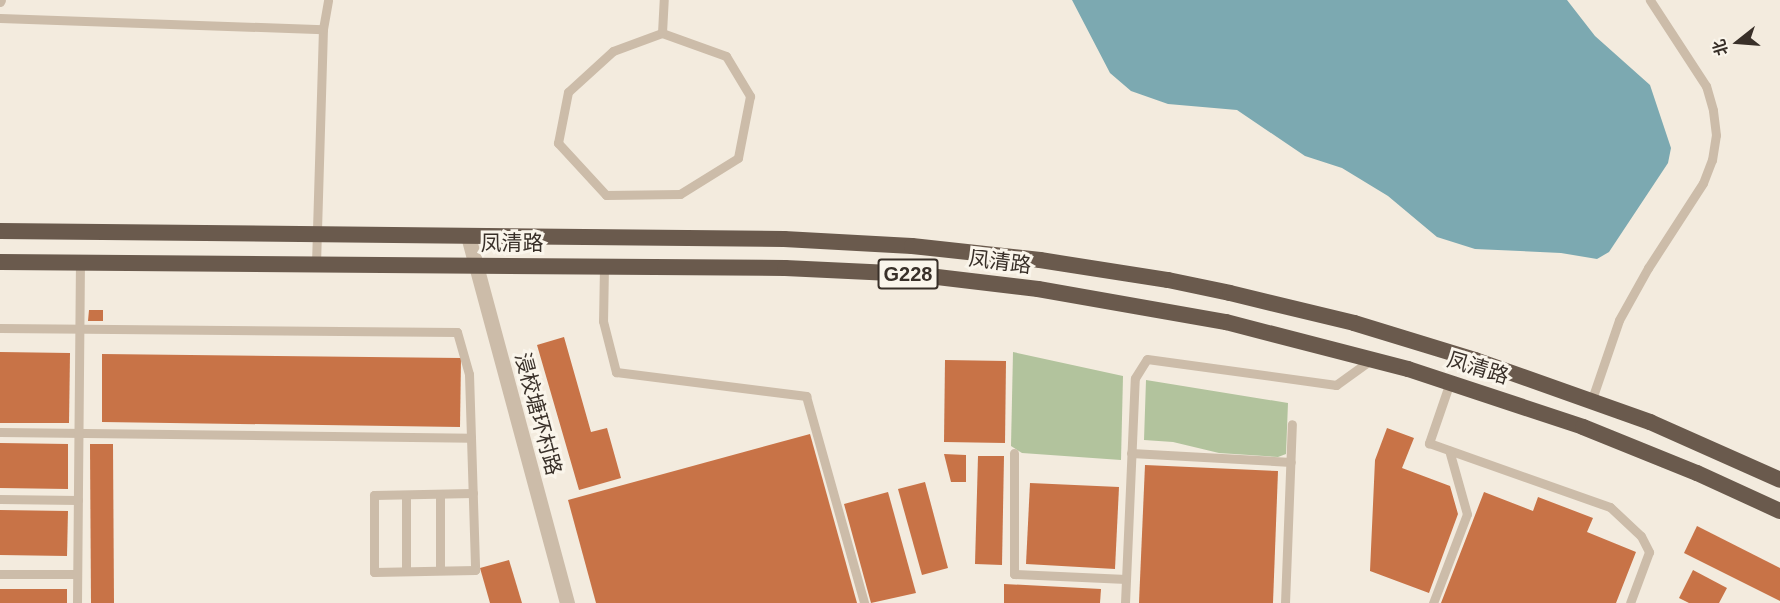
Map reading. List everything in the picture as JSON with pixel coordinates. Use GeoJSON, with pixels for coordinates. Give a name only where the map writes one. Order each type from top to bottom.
{"type":"FeatureCollection","features":[{"type":"Feature","properties":{"kind":"highway","name":"凤清路"},"geometry":{"type":"LineString","coordinates":[[0,231],[848,241],[955,250],[1104,269],[1230,293],[1354,323],[1475,360],[1592,399],[1706,446],[1780,480]]}},
{"type":"Feature","properties":{"kind":"highway","name":"凤清路"},"geometry":{"type":"LineString","coordinates":[[0,262],[838,270],[975,281],[1163,309],[1226,321],[1372,359],[1449,382],[1602,434],[1780,510]]}},
{"type":"Feature","properties":{"kind":"street","name":"浸校塘环村路"},"geometry":{"type":"LineString","coordinates":[[468,236],[567,603]]}},
{"type":"Feature","properties":{"kind":"lane"},"geometry":{"type":"LineString","coordinates":[[316,264],[323,29],[328,0]]}},
{"type":"Feature","properties":{"kind":"lane"},"geometry":{"type":"LineString","coordinates":[[662,33],[664,0]]}},
{"type":"Feature","properties":{"kind":"lane"},"geometry":{"type":"LineString","coordinates":[[1592,399],[1618,320],[1703,183],[1712,160],[1716,135],[1713,110],[1706,87],[1650,0]]}},
{"type":"Feature","properties":{"kind":"lane"},"geometry":{"type":"LineString","coordinates":[[0,18],[323,29]]}},
{"type":"Feature","properties":{"kind":"lane"},"geometry":{"type":"LineString","coordinates":[[662,33],[726,56],[750,96],[738,158],[680,194],[606,195],[558,143],[568,92],[612,51],[662,33]]}},
{"type":"Feature","properties":{"kind":"lane"},"geometry":{"type":"LineString","coordinates":[[77,603],[80,262]]}},
{"type":"Feature","properties":{"kind":"lane"},"geometry":{"type":"LineString","coordinates":[[604,266],[603,321],[616,372],[806,396],[864,603]]}},
{"type":"Feature","properties":{"kind":"lane"},"geometry":{"type":"LineString","coordinates":[[0,328],[457,332],[469,374],[475,570],[374,572],[374,495],[472,493]]}},
{"type":"Feature","properties":{"kind":"lane"},"geometry":{"type":"LineString","coordinates":[[1125,603],[1135,378],[1147,359],[1336,385],[1372,359]]}},
{"type":"Feature","properties":{"kind":"lane"},"geometry":{"type":"LineString","coordinates":[[1449,382],[1430,443],[1610,507],[1641,536],[1649,552],[1630,603]]}},
{"type":"Feature","properties":{"kind":"lane"},"geometry":{"type":"LineString","coordinates":[[1285,603],[1292,424]]}},
{"type":"Feature","properties":{"kind":"lane"},"geometry":{"type":"LineString","coordinates":[[0,432],[471,438]]}},
{"type":"Feature","properties":{"kind":"lane"},"geometry":{"type":"LineString","coordinates":[[1433,603],[1467,514],[1449,450]]}},
{"type":"Feature","properties":{"kind":"lane"},"geometry":{"type":"LineString","coordinates":[[1014,453],[1014,574],[1126,579]]}},
{"type":"Feature","properties":{"kind":"lane"},"geometry":{"type":"LineString","coordinates":[[1131,453],[1291,462]]}},
{"type":"Feature","properties":{"kind":"lane"},"geometry":{"type":"LineString","coordinates":[[440,494],[440,570]]}},
{"type":"Feature","properties":{"kind":"lane"},"geometry":{"type":"LineString","coordinates":[[406,495],[406,571]]}},
{"type":"Feature","properties":{"kind":"lane"},"geometry":{"type":"LineString","coordinates":[[0,499],[78,500]]}},
{"type":"Feature","properties":{"kind":"lane"},"geometry":{"type":"LineString","coordinates":[[0,574],[77,574]]}},
{"type":"Feature","properties":{"kind":"green space"},"geometry":{"type":"Polygon","coordinates":[[[1013,352],[1123,376],[1121,460],[1022,453],[1011,446],[1013,352]]]}},
{"type":"Feature","properties":{"kind":"green space"},"geometry":{"type":"Polygon","coordinates":[[[1146,380],[1288,403],[1286,454],[1278,457],[1219,453],[1173,442],[1144,440],[1146,380]]]}},
{"type":"Feature","properties":{"kind":"water"},"geometry":{"type":"Polygon","coordinates":[[[1072,0],[1567,0],[1595,36],[1650,85],[1671,148],[1668,163],[1609,252],[1597,259],[1561,253],[1475,249],[1437,237],[1388,196],[1342,168],[1305,156],[1237,110],[1168,104],[1131,91],[1110,73],[1072,0]]]}},
{"type":"Feature","properties":{"kind":"building"},"geometry":{"type":"Polygon","coordinates":[[[89,310],[103,310],[103,321],[88,321],[89,310]]]}},
{"type":"Feature","properties":{"kind":"building"},"geometry":{"type":"Polygon","coordinates":[[[564,337],[591,432],[607,428],[621,478],[579,490],[537,345],[564,337]]]}},
{"type":"Feature","properties":{"kind":"building"},"geometry":{"type":"Polygon","coordinates":[[[0,352],[70,353],[69,423],[0,423],[0,352]]]}},
{"type":"Feature","properties":{"kind":"building"},"geometry":{"type":"Polygon","coordinates":[[[102,354],[461,358],[460,427],[102,422],[102,354]]]}},
{"type":"Feature","properties":{"kind":"building"},"geometry":{"type":"Polygon","coordinates":[[[945,360],[1006,361],[1005,443],[944,442],[945,360]]]}},
{"type":"Feature","properties":{"kind":"building"},"geometry":{"type":"Polygon","coordinates":[[[1387,428],[1414,438],[1402,468],[1450,486],[1458,514],[1429,593],[1370,571],[1375,460],[1387,428]]]}},
{"type":"Feature","properties":{"kind":"building"},"geometry":{"type":"Polygon","coordinates":[[[810,434],[857,603],[596,603],[568,500],[810,434]]]}},
{"type":"Feature","properties":{"kind":"building"},"geometry":{"type":"Polygon","coordinates":[[[0,443],[68,444],[68,489],[0,488],[0,443]]]}},
{"type":"Feature","properties":{"kind":"building"},"geometry":{"type":"Polygon","coordinates":[[[90,444],[113,444],[114,603],[91,603],[90,444]]]}},
{"type":"Feature","properties":{"kind":"building"},"geometry":{"type":"Polygon","coordinates":[[[944,454],[966,455],[966,482],[951,482],[944,454]]]}},
{"type":"Feature","properties":{"kind":"building"},"geometry":{"type":"Polygon","coordinates":[[[978,456],[1004,456],[1002,565],[975,564],[978,456]]]}},
{"type":"Feature","properties":{"kind":"building"},"geometry":{"type":"Polygon","coordinates":[[[1145,465],[1278,471],[1273,603],[1139,603],[1145,465]]]}},
{"type":"Feature","properties":{"kind":"building"},"geometry":{"type":"Polygon","coordinates":[[[925,482],[948,568],[922,575],[898,489],[925,482]]]}},
{"type":"Feature","properties":{"kind":"building"},"geometry":{"type":"Polygon","coordinates":[[[1030,483],[1119,487],[1115,569],[1026,564],[1030,483]]]}},
{"type":"Feature","properties":{"kind":"building"},"geometry":{"type":"Polygon","coordinates":[[[888,492],[916,593],[871,603],[844,504],[888,492]]]}},
{"type":"Feature","properties":{"kind":"building"},"geometry":{"type":"Polygon","coordinates":[[[1484,492],[1533,511],[1538,497],[1593,518],[1587,532],[1636,552],[1616,603],[1441,603],[1484,492]]]}},
{"type":"Feature","properties":{"kind":"building"},"geometry":{"type":"Polygon","coordinates":[[[0,510],[68,511],[67,556],[0,555],[0,510]]]}},
{"type":"Feature","properties":{"kind":"building"},"geometry":{"type":"Polygon","coordinates":[[[1697,526],[1780,568],[1780,601],[1684,553],[1697,526]]]}},
{"type":"Feature","properties":{"kind":"building"},"geometry":{"type":"Polygon","coordinates":[[[509,560],[522,603],[490,603],[480,568],[509,560]]]}},
{"type":"Feature","properties":{"kind":"building"},"geometry":{"type":"Polygon","coordinates":[[[1693,570],[1727,588],[1719,603],[1689,603],[1679,598],[1693,570]]]}},
{"type":"Feature","properties":{"kind":"building"},"geometry":{"type":"Polygon","coordinates":[[[1004,584],[1101,589],[1100,603],[1004,603],[1004,584]]]}},
{"type":"Feature","properties":{"kind":"building"},"geometry":{"type":"Polygon","coordinates":[[[0,589],[67,589],[67,603],[0,603],[0,589]]]}}]}
